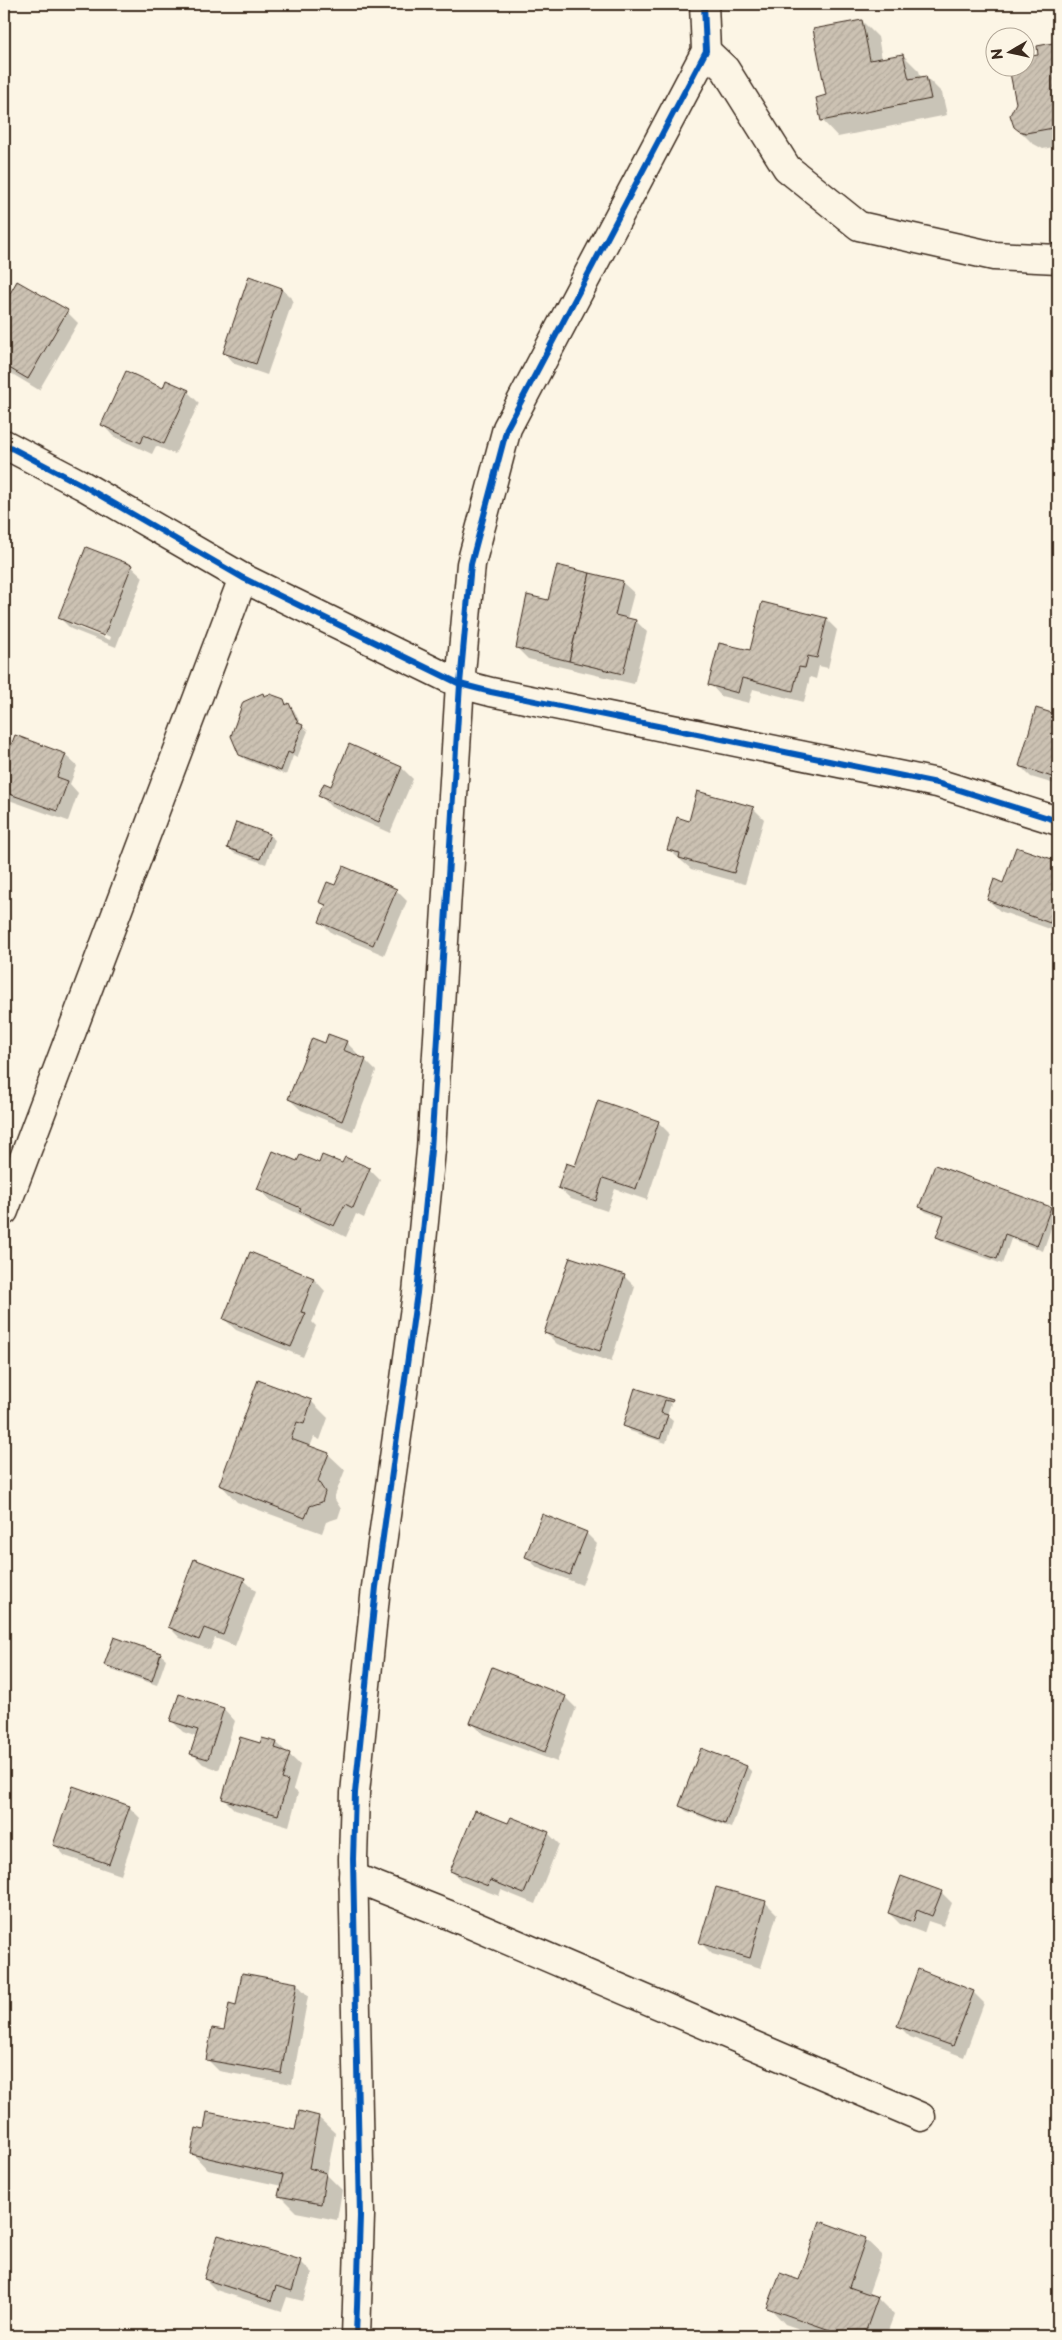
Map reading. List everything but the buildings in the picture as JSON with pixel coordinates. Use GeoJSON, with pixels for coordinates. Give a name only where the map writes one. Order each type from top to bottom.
{"type":"FeatureCollection","features":[{"type":"Feature","properties":{"kind":"street"},"geometry":{"type":"LineString","coordinates":[[356,2336],[360,2216],[353,1877],[355,1793],[376,1587],[417,1293],[430,1150],[460,684],[471,564],[508,428],[706,51],[704,4]]}},
{"type":"Feature","properties":{"kind":"street"},"geometry":{"type":"LineString","coordinates":[[706,51],[725,68],[787,168],[859,226],[994,256],[1058,259]]}},
{"type":"Feature","properties":{"kind":"street"},"geometry":{"type":"LineString","coordinates":[[4,444],[82,485],[243,578],[460,684],[491,692],[937,783],[1058,821]]}},
{"type":"Feature","properties":{"kind":"street"},"geometry":{"type":"LineString","coordinates":[[4,1211],[243,578]]}},
{"type":"Feature","properties":{"kind":"street"},"geometry":{"type":"LineString","coordinates":[[353,1877],[449,1915],[920,2117]]}},
{"type":"Feature","properties":{"kind":"cycle path"},"geometry":{"type":"LineString","coordinates":[[356,2336],[360,2216],[353,1859],[355,1793],[376,1587],[417,1293],[431,1150],[460,684],[471,564],[507,428],[706,51],[704,4]]}},
{"type":"Feature","properties":{"kind":"cycle path"},"geometry":{"type":"LineString","coordinates":[[4,444],[82,485],[243,578],[460,684],[491,692],[937,783],[1058,821]]}}]}
